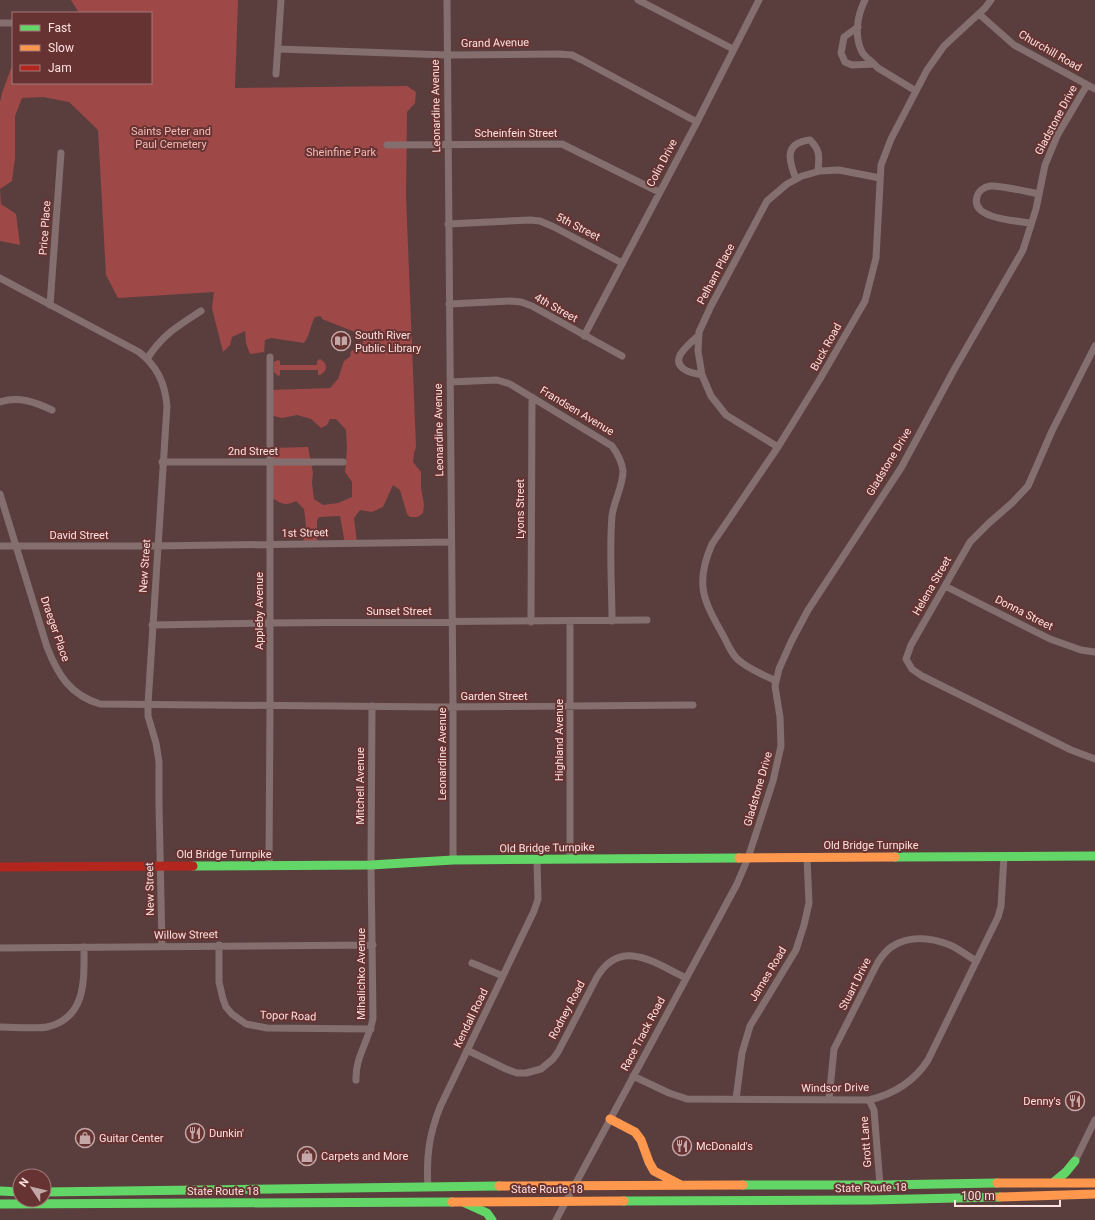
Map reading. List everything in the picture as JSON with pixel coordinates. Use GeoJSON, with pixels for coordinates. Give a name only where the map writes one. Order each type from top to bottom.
{"type":"FeatureCollection","features":[{"type":"Feature","properties":{"kind":"main road","name":"Old Bridge Turnpike"},"geometry":{"type":"LineString","coordinates":[[0,867],[371,865],[453,860],[1095,856]]}},
{"type":"Feature","properties":{"kind":"main road"},"geometry":{"type":"LineString","coordinates":[[610,1119],[635,1132],[641,1140],[649,1162],[654,1170],[680,1184]]}},
{"type":"Feature","properties":{"kind":"main road"},"geometry":{"type":"LineString","coordinates":[[1054,1182],[1066,1172],[1075,1161]]}},
{"type":"Feature","properties":{"kind":"main road"},"geometry":{"type":"LineString","coordinates":[[1075,1161],[1076,1174],[1083,1182]]}},
{"type":"Feature","properties":{"kind":"main road","name":"State Route 18"},"geometry":{"type":"LineString","coordinates":[[52,1192],[680,1184],[880,1185],[1054,1182],[1095,1183]]}},
{"type":"Feature","properties":{"kind":"main road"},"geometry":{"type":"LineString","coordinates":[[0,1191],[12,1192]]}},
{"type":"Feature","properties":{"kind":"main road","name":"State Route 18"},"geometry":{"type":"LineString","coordinates":[[0,1204],[870,1200],[1095,1194]]}},
{"type":"Feature","properties":{"kind":"main road"},"geometry":{"type":"LineString","coordinates":[[462,1202],[487,1213],[492,1220]]}},
{"type":"Feature","properties":{"kind":"street"},"geometry":{"type":"LineString","coordinates":[[276,74],[281,0]]}},
{"type":"Feature","properties":{"kind":"street","name":"Leonardine Avenue"},"geometry":{"type":"LineString","coordinates":[[447,0],[453,860]]}},
{"type":"Feature","properties":{"kind":"street"},"geometry":{"type":"LineString","coordinates":[[638,0],[733,49]]}},
{"type":"Feature","properties":{"kind":"street","name":"Colin Drive"},"geometry":{"type":"LineString","coordinates":[[584,336],[697,122],[758,0]]}},
{"type":"Feature","properties":{"kind":"street"},"geometry":{"type":"LineString","coordinates":[[865,0],[858,20],[857,35],[863,53],[878,68],[916,91]]}},
{"type":"Feature","properties":{"kind":"street","name":"Buck Road"},"geometry":{"type":"LineString","coordinates":[[776,682],[740,661],[730,647],[708,609],[702,588],[702,570],[712,544],[778,448],[865,301],[876,258],[881,165],[891,140],[927,70],[944,46],[979,14],[991,0]]}},
{"type":"Feature","properties":{"kind":"street","name":"Churchill Road"},"geometry":{"type":"LineString","coordinates":[[979,14],[1014,45],[1095,89]]}},
{"type":"Feature","properties":{"kind":"street"},"geometry":{"type":"LineString","coordinates":[[0,23],[12,23]]}},
{"type":"Feature","properties":{"kind":"street"},"geometry":{"type":"LineString","coordinates":[[858,27],[844,37],[841,53],[845,62],[852,65],[874,64]]}},
{"type":"Feature","properties":{"kind":"street","name":"Grand Avenue"},"geometry":{"type":"LineString","coordinates":[[278,49],[447,55],[559,54],[572,56],[697,122]]}},
{"type":"Feature","properties":{"kind":"street","name":"Gladstone Drive"},"geometry":{"type":"LineString","coordinates":[[748,858],[773,780],[781,746],[780,717],[774,686],[779,669],[808,610],[900,468],[955,368],[1023,250],[1039,194],[1045,165],[1055,140],[1087,85]]}},
{"type":"Feature","properties":{"kind":"street"},"geometry":{"type":"LineString","coordinates":[[796,179],[790,162],[791,149],[803,141],[810,140],[820,154],[818,172]]}},
{"type":"Feature","properties":{"kind":"street","name":"Scheinfein Street"},"geometry":{"type":"LineString","coordinates":[[386,145],[562,144],[659,192]]}},
{"type":"Feature","properties":{"kind":"street","name":"Price Place"},"geometry":{"type":"LineString","coordinates":[[50,305],[61,153]]}},
{"type":"Feature","properties":{"kind":"street","name":"Pelham Place"},"geometry":{"type":"LineString","coordinates":[[778,448],[726,415],[711,396],[702,375],[698,351],[699,332],[711,306],[767,201],[787,184],[796,179],[818,172],[839,170],[880,178]]}},
{"type":"Feature","properties":{"kind":"street"},"geometry":{"type":"LineString","coordinates":[[1031,223],[997,217],[984,213],[979,210],[976,205],[976,198],[980,191],[991,186],[1039,194]]}},
{"type":"Feature","properties":{"kind":"street","name":"5th Street"},"geometry":{"type":"LineString","coordinates":[[448,224],[530,220],[540,222],[554,227],[622,263]]}},
{"type":"Feature","properties":{"kind":"street","name":"New Street"},"geometry":{"type":"LineString","coordinates":[[0,278],[132,348],[147,358],[161,378],[166,395],[148,704],[148,716],[156,743],[159,762],[162,946]]}},
{"type":"Feature","properties":{"kind":"street","name":"4th Street"},"geometry":{"type":"LineString","coordinates":[[449,304],[511,301],[521,302],[532,306],[622,356]]}},
{"type":"Feature","properties":{"kind":"street"},"geometry":{"type":"LineString","coordinates":[[147,358],[164,336],[202,311]]}},
{"type":"Feature","properties":{"kind":"street"},"geometry":{"type":"LineString","coordinates":[[699,336],[682,350],[679,354],[679,361],[682,367],[687,371],[702,375]]}},
{"type":"Feature","properties":{"kind":"street","name":"Helena Street"},"geometry":{"type":"LineString","coordinates":[[1095,346],[1052,431],[1028,486],[970,542],[911,645],[906,660],[912,669],[922,676],[1071,750],[1095,759]]}},
{"type":"Feature","properties":{"kind":"street","name":"Appleby Avenue"},"geometry":{"type":"LineString","coordinates":[[269,866],[270,357]]}},
{"type":"Feature","properties":{"kind":"street","name":"Frandsen Avenue"},"geometry":{"type":"LineString","coordinates":[[450,382],[497,380],[510,384],[612,446],[619,456],[623,470],[621,484],[616,496],[612,514],[611,530],[612,621]]}},
{"type":"Feature","properties":{"kind":"street","name":"Lyons Street"},"geometry":{"type":"LineString","coordinates":[[531,622],[532,397]]}},
{"type":"Feature","properties":{"kind":"street"},"geometry":{"type":"LineString","coordinates":[[0,402],[6,400],[25,400],[38,403],[52,410]]}},
{"type":"Feature","properties":{"kind":"street","name":"2nd Street"},"geometry":{"type":"LineString","coordinates":[[162,462],[343,462]]}},
{"type":"Feature","properties":{"kind":"street","name":"Draeger Place"},"geometry":{"type":"LineString","coordinates":[[0,494],[55,666],[67,683],[86,698],[100,704],[270,706]]}},
{"type":"Feature","properties":{"kind":"street","name":"1st Street"},"geometry":{"type":"LineString","coordinates":[[158,546],[451,542]]}},
{"type":"Feature","properties":{"kind":"street","name":"David Street"},"geometry":{"type":"LineString","coordinates":[[0,546],[158,546]]}},
{"type":"Feature","properties":{"kind":"street","name":"Donna Street"},"geometry":{"type":"LineString","coordinates":[[945,586],[1050,639],[1081,650],[1095,652]]}},
{"type":"Feature","properties":{"kind":"street","name":"Sunset Street"},"geometry":{"type":"LineString","coordinates":[[152,626],[270,622],[531,622],[647,620]]}},
{"type":"Feature","properties":{"kind":"street","name":"Highland Avenue"},"geometry":{"type":"LineString","coordinates":[[570,621],[570,860]]}},
{"type":"Feature","properties":{"kind":"street","name":"Garden Street"},"geometry":{"type":"LineString","coordinates":[[270,706],[453,707],[693,705]]}},
{"type":"Feature","properties":{"kind":"street","name":"Mitchell Avenue"},"geometry":{"type":"LineString","coordinates":[[371,865],[372,706]]}},
{"type":"Feature","properties":{"kind":"street","name":"Windsor Drive"},"geometry":{"type":"LineString","coordinates":[[633,1076],[668,1093],[687,1098],[869,1100],[894,1092],[908,1083],[920,1072],[928,1060],[998,917],[1001,906],[1004,856]]}},
{"type":"Feature","properties":{"kind":"street","name":"Race Track Road"},"geometry":{"type":"LineString","coordinates":[[556,1220],[737,884],[748,858]]}},
{"type":"Feature","properties":{"kind":"street","name":"James Road"},"geometry":{"type":"LineString","coordinates":[[736,1099],[742,1052],[750,1026],[796,950],[804,925],[809,903],[806,858]]}},
{"type":"Feature","properties":{"kind":"street","name":"Kendall Road"},"geometry":{"type":"LineString","coordinates":[[428,1187],[428,1152],[433,1124],[534,911],[538,899],[537,860]]}},
{"type":"Feature","properties":{"kind":"street","name":"Mihalichko Avenue"},"geometry":{"type":"LineString","coordinates":[[356,1080],[357,1064],[371,1029],[373,1018],[371,865]]}},
{"type":"Feature","properties":{"kind":"street","name":"Stuart Drive"},"geometry":{"type":"LineString","coordinates":[[829,1100],[834,1049],[884,953],[892,946],[901,942],[922,938],[934,940],[951,946],[976,961]]}},
{"type":"Feature","properties":{"kind":"street","name":"Willow Street"},"geometry":{"type":"LineString","coordinates":[[0,948],[219,945],[373,945]]}},
{"type":"Feature","properties":{"kind":"street","name":"Topor Road"},"geometry":{"type":"LineString","coordinates":[[219,945],[219,982],[223,999],[226,1007],[232,1014],[246,1024],[271,1029],[371,1029]]}},
{"type":"Feature","properties":{"kind":"street"},"geometry":{"type":"LineString","coordinates":[[0,1027],[46,1027],[56,1024],[68,1015],[78,1003],[84,988],[84,948]]}},
{"type":"Feature","properties":{"kind":"street","name":"Rodney Road"},"geometry":{"type":"LineString","coordinates":[[467,1050],[506,1069],[526,1073],[534,1072],[541,1069],[553,1059],[601,971],[613,960],[628,955],[644,957],[686,978]]}},
{"type":"Feature","properties":{"kind":"street"},"geometry":{"type":"LineString","coordinates":[[472,963],[503,976]]}},
{"type":"Feature","properties":{"kind":"street","name":"Grott Lane"},"geometry":{"type":"LineString","coordinates":[[869,1100],[874,1110],[880,1185]]}},
{"type":"Feature","properties":{"kind":"street"},"geometry":{"type":"LineString","coordinates":[[1075,1161],[1095,1120]]}},
{"type":"Feature","properties":{"kind":"green space"},"geometry":{"type":"Polygon","coordinates":[[[71,0],[238,0],[235,88],[407,86],[416,92],[415,103],[407,112],[406,196],[416,447],[413,462],[421,472],[421,488],[424,504],[423,513],[418,517],[410,517],[407,514],[400,490],[393,485],[383,507],[372,512],[360,510],[354,518],[357,543],[345,544],[340,516],[319,517],[317,520],[317,543],[303,544],[306,525],[304,509],[296,501],[285,504],[276,501],[270,496],[270,448],[308,447],[313,473],[312,483],[314,499],[323,505],[338,503],[352,497],[352,482],[345,472],[347,448],[346,430],[336,419],[330,419],[327,425],[321,428],[311,419],[297,415],[282,418],[270,415],[270,390],[330,388],[338,379],[344,361],[351,356],[350,354],[352,350],[359,353],[365,336],[322,319],[321,316],[315,317],[308,337],[304,343],[271,338],[265,340],[264,352],[250,354],[246,343],[245,331],[232,337],[230,345],[223,352],[212,308],[214,292],[118,298],[106,275],[98,130],[69,102],[43,97],[22,98],[15,116],[15,158],[12,181],[0,189],[0,102],[12,66],[12,84],[152,84],[152,12],[78,12],[71,0]]]}},
{"type":"Feature","properties":{"kind":"green space"},"geometry":{"type":"Polygon","coordinates":[[[0,189],[1,204],[16,214],[20,245],[0,241],[0,189]]]}},
{"type":"Feature","properties":{"kind":"green space"},"geometry":{"type":"Polygon","coordinates":[[[320,359],[326,365],[326,369],[320,375],[318,375],[318,370],[280,370],[280,375],[278,376],[274,372],[274,362],[278,360],[280,361],[280,365],[317,365],[317,361],[320,359]]]}},
{"type":"Feature","properties":{"kind":"traffic: fast"},"geometry":{"type":"LineString","coordinates":[[895,857],[1095,856]]}},
{"type":"Feature","properties":{"kind":"traffic: fast"},"geometry":{"type":"LineString","coordinates":[[193,866],[371,865],[453,860],[739,858]]}},
{"type":"Feature","properties":{"kind":"traffic: fast"},"geometry":{"type":"LineString","coordinates":[[1054,1182],[1066,1172],[1075,1161]]}},
{"type":"Feature","properties":{"kind":"traffic: fast"},"geometry":{"type":"LineString","coordinates":[[743,1185],[997,1183]]}},
{"type":"Feature","properties":{"kind":"traffic: fast"},"geometry":{"type":"LineString","coordinates":[[52,1192],[499,1186]]}},
{"type":"Feature","properties":{"kind":"traffic: fast"},"geometry":{"type":"LineString","coordinates":[[0,1191],[12,1192]]}},
{"type":"Feature","properties":{"kind":"traffic: fast"},"geometry":{"type":"LineString","coordinates":[[624,1201],[870,1200],[1000,1197]]}},
{"type":"Feature","properties":{"kind":"traffic: fast"},"geometry":{"type":"LineString","coordinates":[[0,1204],[452,1202]]}},
{"type":"Feature","properties":{"kind":"traffic: fast"},"geometry":{"type":"LineString","coordinates":[[465,1203],[487,1213],[492,1220]]}},
{"type":"Feature","properties":{"kind":"traffic: slow"},"geometry":{"type":"LineString","coordinates":[[739,858],[895,857]]}},
{"type":"Feature","properties":{"kind":"traffic: slow"},"geometry":{"type":"LineString","coordinates":[[610,1119],[635,1132],[641,1140],[654,1171],[679,1184]]}},
{"type":"Feature","properties":{"kind":"traffic: slow"},"geometry":{"type":"LineString","coordinates":[[997,1183],[1095,1183]]}},
{"type":"Feature","properties":{"kind":"traffic: slow"},"geometry":{"type":"LineString","coordinates":[[499,1186],[743,1185]]}},
{"type":"Feature","properties":{"kind":"traffic: slow"},"geometry":{"type":"LineString","coordinates":[[1000,1197],[1095,1194]]}},
{"type":"Feature","properties":{"kind":"traffic: slow"},"geometry":{"type":"LineString","coordinates":[[452,1202],[624,1201]]}},
{"type":"Feature","properties":{"kind":"traffic: jam"},"geometry":{"type":"LineString","coordinates":[[0,867],[193,866]]}},
{"type":"Feature","properties":{"kind":"place","name":"South River Public Library"},"geometry":{"type":"Point","coordinates":[341,341]}},
{"type":"Feature","properties":{"kind":"place","name":"Denny's"},"geometry":{"type":"Point","coordinates":[1075,1101]}},
{"type":"Feature","properties":{"kind":"place","name":"Dunkin'"},"geometry":{"type":"Point","coordinates":[195,1133]}},
{"type":"Feature","properties":{"kind":"place","name":"Guitar Center"},"geometry":{"type":"Point","coordinates":[85,1138]}},
{"type":"Feature","properties":{"kind":"place","name":"McDonald's"},"geometry":{"type":"Point","coordinates":[682,1146]}},
{"type":"Feature","properties":{"kind":"place","name":"Carpets and More"},"geometry":{"type":"Point","coordinates":[307,1156]}},
{"type":"Feature","properties":{"kind":"park label","name":"Saints Peter and Paul Cemetery"},"geometry":{"type":"Point","coordinates":[171,137]}},
{"type":"Feature","properties":{"kind":"park label","name":"Sheinfine Park"},"geometry":{"type":"Point","coordinates":[341,152]}}]}
